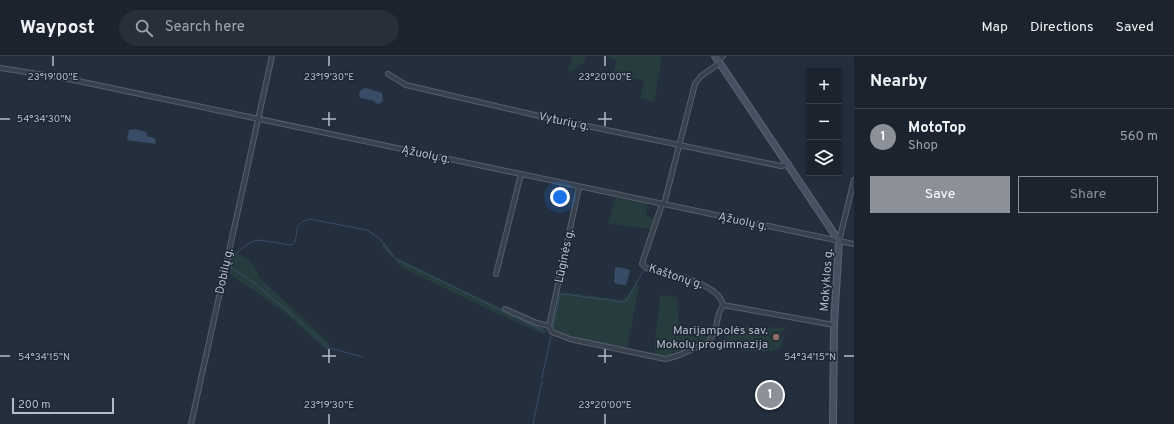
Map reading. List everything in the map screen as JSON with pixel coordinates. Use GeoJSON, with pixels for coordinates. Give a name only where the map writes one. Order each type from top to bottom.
{"type":"FeatureCollection","features":[{"type":"Feature","properties":{"kind":"main road","name":"Mokyklos g."},"geometry":{"type":"LineString","coordinates":[[718,59],[839,241],[834,325],[833,424]]}},
{"type":"Feature","properties":{"kind":"street","name":"Dobilų g."},"geometry":{"type":"LineString","coordinates":[[191,424],[272,56]]}},
{"type":"Feature","properties":{"kind":"street"},"geometry":{"type":"LineString","coordinates":[[663,204],[696,84],[718,59],[723,56]]}},
{"type":"Feature","properties":{"kind":"street","name":"Ąžuolų g."},"geometry":{"type":"LineString","coordinates":[[0,68],[64,78],[854,244]]}},
{"type":"Feature","properties":{"kind":"street","name":"Vyturių g."},"geometry":{"type":"LineString","coordinates":[[388,74],[406,85],[539,116],[781,166],[788,164]]}},
{"type":"Feature","properties":{"kind":"street"},"geometry":{"type":"LineString","coordinates":[[496,274],[521,174]]}},
{"type":"Feature","properties":{"kind":"street"},"geometry":{"type":"LineString","coordinates":[[839,241],[854,180]]}},
{"type":"Feature","properties":{"kind":"street","name":"Lūginės g."},"geometry":{"type":"LineString","coordinates":[[549,326],[579,187]]}},
{"type":"Feature","properties":{"kind":"street","name":"Kaštonų g."},"geometry":{"type":"LineString","coordinates":[[663,204],[642,264],[646,268],[709,287],[717,293],[723,304]]}},
{"type":"Feature","properties":{"kind":"street"},"geometry":{"type":"LineString","coordinates":[[505,309],[549,326],[552,332],[570,339],[665,359],[677,356],[709,342],[715,331],[719,313],[723,304],[834,325]]}},
{"type":"Feature","properties":{"kind":"green space"},"geometry":{"type":"Polygon","coordinates":[[[572,56],[586,56],[584,63],[568,73],[572,56]]]}},
{"type":"Feature","properties":{"kind":"green space"},"geometry":{"type":"Polygon","coordinates":[[[608,56],[662,56],[654,102],[640,98],[644,80],[633,78],[631,82],[619,81],[613,75],[616,61],[608,56]]]}},
{"type":"Feature","properties":{"kind":"green space"},"geometry":{"type":"Polygon","coordinates":[[[615,197],[648,203],[646,216],[654,219],[651,229],[608,224],[615,197]]]}},
{"type":"Feature","properties":{"kind":"green space"},"geometry":{"type":"Polygon","coordinates":[[[385,243],[395,257],[547,330],[544,335],[403,268],[383,248],[382,244],[385,243]]]}},
{"type":"Feature","properties":{"kind":"green space"},"geometry":{"type":"Polygon","coordinates":[[[228,249],[250,260],[261,279],[329,343],[329,352],[284,312],[224,270],[228,249]]]}},
{"type":"Feature","properties":{"kind":"green space"},"geometry":{"type":"Polygon","coordinates":[[[635,284],[639,287],[627,348],[654,353],[660,295],[677,297],[679,329],[715,331],[709,342],[665,359],[570,339],[550,329],[557,291],[621,300],[626,298],[635,284]]]}},
{"type":"Feature","properties":{"kind":"green space"},"geometry":{"type":"Polygon","coordinates":[[[733,326],[785,328],[785,331],[780,331],[783,338],[783,343],[781,347],[777,349],[766,351],[737,350],[727,347],[725,335],[727,330],[733,326]]]}},
{"type":"Feature","properties":{"kind":"water"},"geometry":{"type":"Polygon","coordinates":[[[366,88],[382,93],[383,100],[381,103],[377,104],[374,101],[360,98],[359,93],[361,90],[366,88]]]}},
{"type":"Feature","properties":{"kind":"water"},"geometry":{"type":"Polygon","coordinates":[[[135,129],[146,132],[147,136],[155,138],[156,144],[127,140],[129,130],[135,129]]]}},
{"type":"Feature","properties":{"kind":"water"},"geometry":{"type":"Polygon","coordinates":[[[616,267],[628,269],[630,271],[626,285],[616,284],[614,282],[616,267]]]}},
{"type":"Feature","properties":{"kind":"waterway"},"geometry":{"type":"LineString","coordinates":[[363,357],[329,348],[254,283],[230,267],[229,262],[231,257],[251,242],[258,240],[292,245],[295,242],[299,225],[309,219],[367,230],[380,239],[393,256]]}},
{"type":"Feature","properties":{"kind":"waterway"},"geometry":{"type":"LineString","coordinates":[[396,259],[544,331]]}},
{"type":"Feature","properties":{"kind":"waterway"},"geometry":{"type":"LineString","coordinates":[[553,328],[560,295],[563,294],[624,302],[627,300],[643,271]]}},
{"type":"Feature","properties":{"kind":"waterway"},"geometry":{"type":"LineString","coordinates":[[542,378],[551,336]]}},
{"type":"Feature","properties":{"kind":"waterway"},"geometry":{"type":"LineString","coordinates":[[533,424],[542,381]]}},
{"type":"Feature","properties":{"kind":"place","name":"Marijampolės sav. Mokolų progimnazija"},"geometry":{"type":"Point","coordinates":[776,337]}},
{"type":"Feature","properties":{"kind":"place","name":"MotoTop"},"geometry":{"type":"Point","coordinates":[770,395]}}]}
